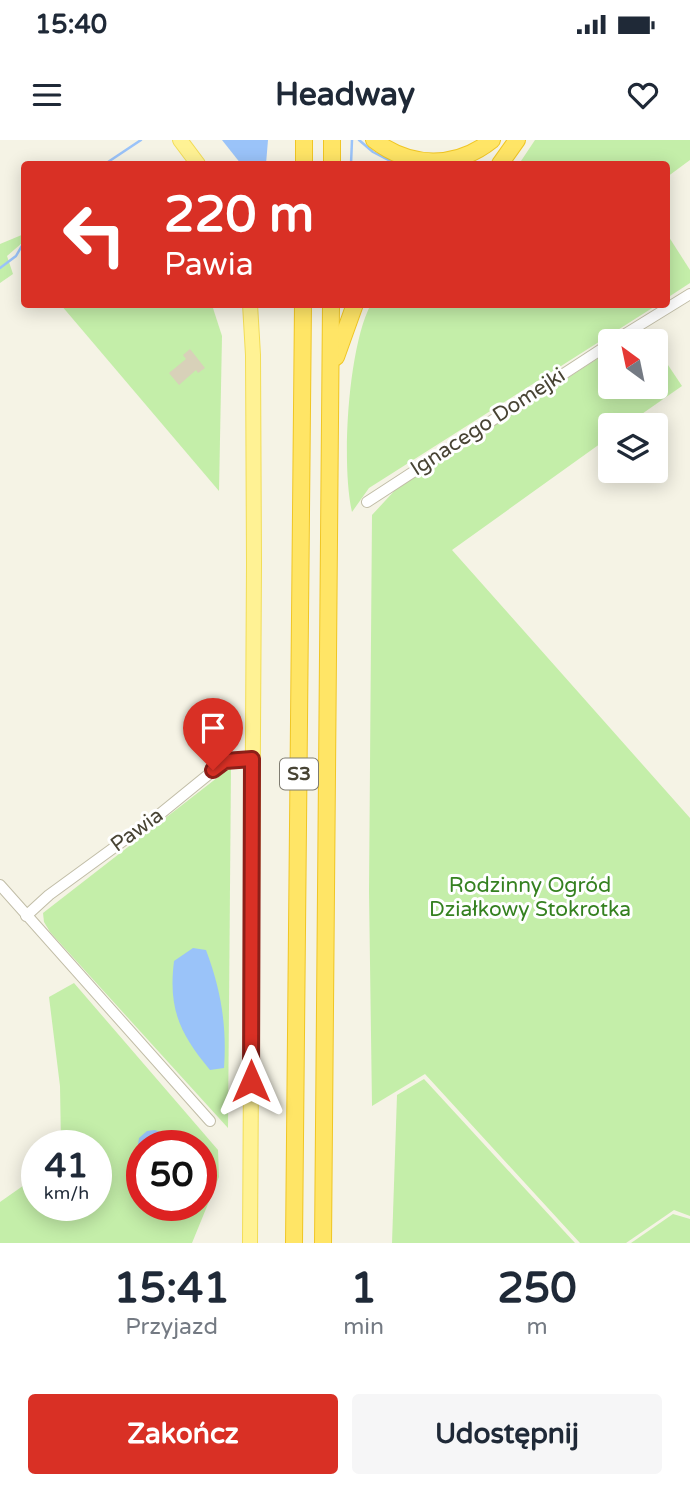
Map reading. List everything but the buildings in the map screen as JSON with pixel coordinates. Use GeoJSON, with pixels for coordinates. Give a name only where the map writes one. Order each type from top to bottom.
{"type":"FeatureCollection","features":[{"type":"Feature","properties":{"kind":"highway"},"geometry":{"type":"LineString","coordinates":[[304,140],[304,161]]}},
{"type":"Feature","properties":{"kind":"highway"},"geometry":{"type":"LineString","coordinates":[[332,140],[332,161]]}},
{"type":"Feature","properties":{"kind":"highway"},"geometry":{"type":"LineString","coordinates":[[374,140],[396,154],[428,161]]}},
{"type":"Feature","properties":{"kind":"highway"},"geometry":{"type":"LineString","coordinates":[[438,161],[467,156],[492,140]]}},
{"type":"Feature","properties":{"kind":"highway"},"geometry":{"type":"LineString","coordinates":[[502,161],[517,140]]}},
{"type":"Feature","properties":{"kind":"highway","name":"S3"},"geometry":{"type":"LineString","coordinates":[[295,1243],[303,308]]}},
{"type":"Feature","properties":{"kind":"highway","name":"S3"},"geometry":{"type":"LineString","coordinates":[[323,1243],[331,308]]}},
{"type":"Feature","properties":{"kind":"highway"},"geometry":{"type":"LineString","coordinates":[[330,373],[354,308]]}},
{"type":"Feature","properties":{"kind":"main road"},"geometry":{"type":"LineString","coordinates":[[180,140],[196,161]]}},
{"type":"Feature","properties":{"kind":"main road"},"geometry":{"type":"LineString","coordinates":[[250,308],[253,355],[250,1243]]}},
{"type":"Feature","properties":{"kind":"street","name":"Ignacego Domejki"},"geometry":{"type":"LineString","coordinates":[[670,306],[690,294]]}},
{"type":"Feature","properties":{"kind":"street","name":"Ignacego Domejki"},"geometry":{"type":"LineString","coordinates":[[633,329],[667,308]]}},
{"type":"Feature","properties":{"kind":"street","name":"Ignacego Domejki"},"geometry":{"type":"LineString","coordinates":[[367,502],[598,351]]}},
{"type":"Feature","properties":{"kind":"street","name":"Pawia"},"geometry":{"type":"LineString","coordinates":[[26,916],[49,895],[160,814],[225,761],[252,759]]}},
{"type":"Feature","properties":{"kind":"street"},"geometry":{"type":"LineString","coordinates":[[0,885],[210,1121]]}},
{"type":"Feature","properties":{"kind":"green space"},"geometry":{"type":"Polygon","coordinates":[[[535,140],[690,140],[690,160],[670,175],[670,161],[521,161],[535,140]]]}},
{"type":"Feature","properties":{"kind":"green space"},"geometry":{"type":"Polygon","coordinates":[[[21,235],[21,244],[7,256],[13,274],[0,283],[0,244],[21,235]]]}},
{"type":"Feature","properties":{"kind":"green space"},"geometry":{"type":"Polygon","coordinates":[[[670,239],[690,270],[690,283],[670,296],[670,239]]]}},
{"type":"Feature","properties":{"kind":"green space"},"geometry":{"type":"Polygon","coordinates":[[[64,308],[213,308],[222,336],[219,491],[64,308]]]}},
{"type":"Feature","properties":{"kind":"green space"},"geometry":{"type":"Polygon","coordinates":[[[369,308],[652,308],[619,329],[598,329],[598,342],[369,488],[352,512],[347,436],[357,348],[369,308]]]}},
{"type":"Feature","properties":{"kind":"green space","name":"Rodzinny Ogród Działkowy Stokrotka"},"geometry":{"type":"Polygon","coordinates":[[[598,358],[598,399],[663,399],[643,413],[598,413],[598,445],[452,550],[690,818],[690,1216],[674,1210],[626,1243],[580,1243],[425,1074],[372,1106],[369,891],[372,515],[397,488],[598,358]]]}},
{"type":"Feature","properties":{"kind":"green space","name":"Rodzinny Ogród Działkowy Stokrotka"},"geometry":{"type":"Polygon","coordinates":[[[668,365],[682,386],[668,396],[668,365]]]}},
{"type":"Feature","properties":{"kind":"green space"},"geometry":{"type":"Polygon","coordinates":[[[231,767],[228,1128],[50,932],[44,922],[43,913],[231,767]]]}},
{"type":"Feature","properties":{"kind":"green space"},"geometry":{"type":"Polygon","coordinates":[[[74,983],[201,1130],[126,1130],[126,1221],[201,1221],[192,1243],[0,1243],[0,1202],[21,1187],[21,1221],[112,1221],[112,1130],[61,1130],[60,1086],[49,997],[74,983]]]}},
{"type":"Feature","properties":{"kind":"green space"},"geometry":{"type":"Polygon","coordinates":[[[424,1079],[575,1243],[392,1243],[397,1095],[424,1079]]]}},
{"type":"Feature","properties":{"kind":"green space"},"geometry":{"type":"Polygon","coordinates":[[[217,1149],[218,1150],[217,1182],[217,1149]]]}},
{"type":"Feature","properties":{"kind":"green space"},"geometry":{"type":"Polygon","coordinates":[[[673,1214],[690,1219],[690,1243],[631,1243],[673,1214]]]}},
{"type":"Feature","properties":{"kind":"water"},"geometry":{"type":"Polygon","coordinates":[[[222,140],[268,140],[266,161],[239,161],[222,140]]]}},
{"type":"Feature","properties":{"kind":"water"},"geometry":{"type":"Polygon","coordinates":[[[193,948],[206,950],[216,979],[224,1023],[224,1068],[210,1070],[191,1045],[178,1020],[173,993],[174,961],[193,948]]]}},
{"type":"Feature","properties":{"kind":"waterway"},"geometry":{"type":"LineString","coordinates":[[110,161],[141,140]]}},
{"type":"Feature","properties":{"kind":"waterway"},"geometry":{"type":"LineString","coordinates":[[351,161],[352,140]]}},
{"type":"Feature","properties":{"kind":"waterway"},"geometry":{"type":"LineString","coordinates":[[359,140],[373,152],[390,161]]}},
{"type":"Feature","properties":{"kind":"waterway"},"geometry":{"type":"LineString","coordinates":[[0,268],[16,256],[21,247]]}},
{"type":"Feature","properties":{"kind":"route"},"geometry":{"type":"LineString","coordinates":[[213,770],[225,761],[252,759],[251,1081]]}}]}
